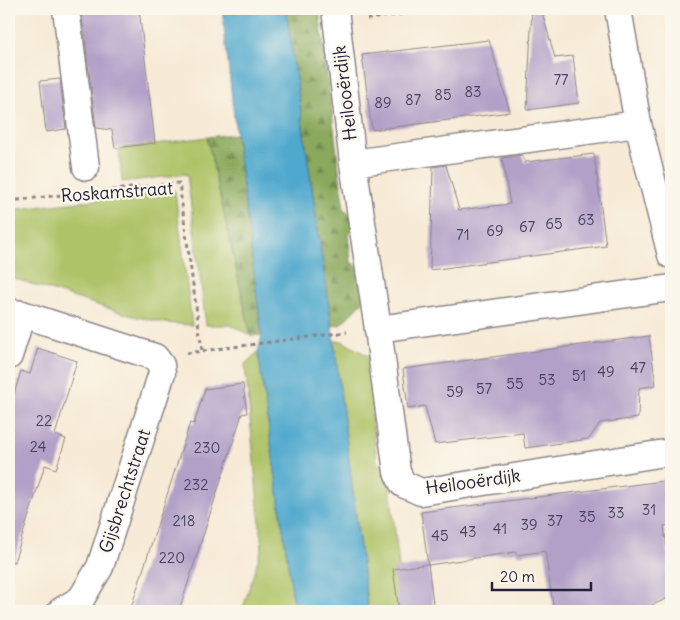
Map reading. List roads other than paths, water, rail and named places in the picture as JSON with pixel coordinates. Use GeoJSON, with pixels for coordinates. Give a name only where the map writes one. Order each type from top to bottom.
{"type":"FeatureCollection","features":[{"type":"Feature","properties":{"kind":"street","name":"Roskamstraat"},"geometry":{"type":"LineString","coordinates":[[66,9],[86,167]]}},
{"type":"Feature","properties":{"kind":"street"},"geometry":{"type":"LineString","coordinates":[[618,9],[638,124],[671,255]]}},
{"type":"Feature","properties":{"kind":"street","name":"Heilooërdijk"},"geometry":{"type":"LineString","coordinates":[[336,16],[353,163],[397,472],[403,484],[421,492],[671,452]]}},
{"type":"Feature","properties":{"kind":"street","name":"Heilooërdijk"},"geometry":{"type":"LineString","coordinates":[[353,163],[638,124]]}},
{"type":"Feature","properties":{"kind":"street"},"geometry":{"type":"LineString","coordinates":[[378,329],[671,288]]}},
{"type":"Feature","properties":{"kind":"street"},"geometry":{"type":"LineString","coordinates":[[9,356],[15,313]]}},
{"type":"Feature","properties":{"kind":"street","name":"Gijsbrechtstraat"},"geometry":{"type":"LineString","coordinates":[[15,313],[155,357],[162,373],[100,568],[81,599],[61,611]]}},
{"type":"Feature","properties":{"kind":"water"},"geometry":{"type":"Polygon","coordinates":[[[222,9],[286,9],[334,341],[368,611],[293,611],[294,606],[258,352],[262,335],[222,9]]]}}]}
